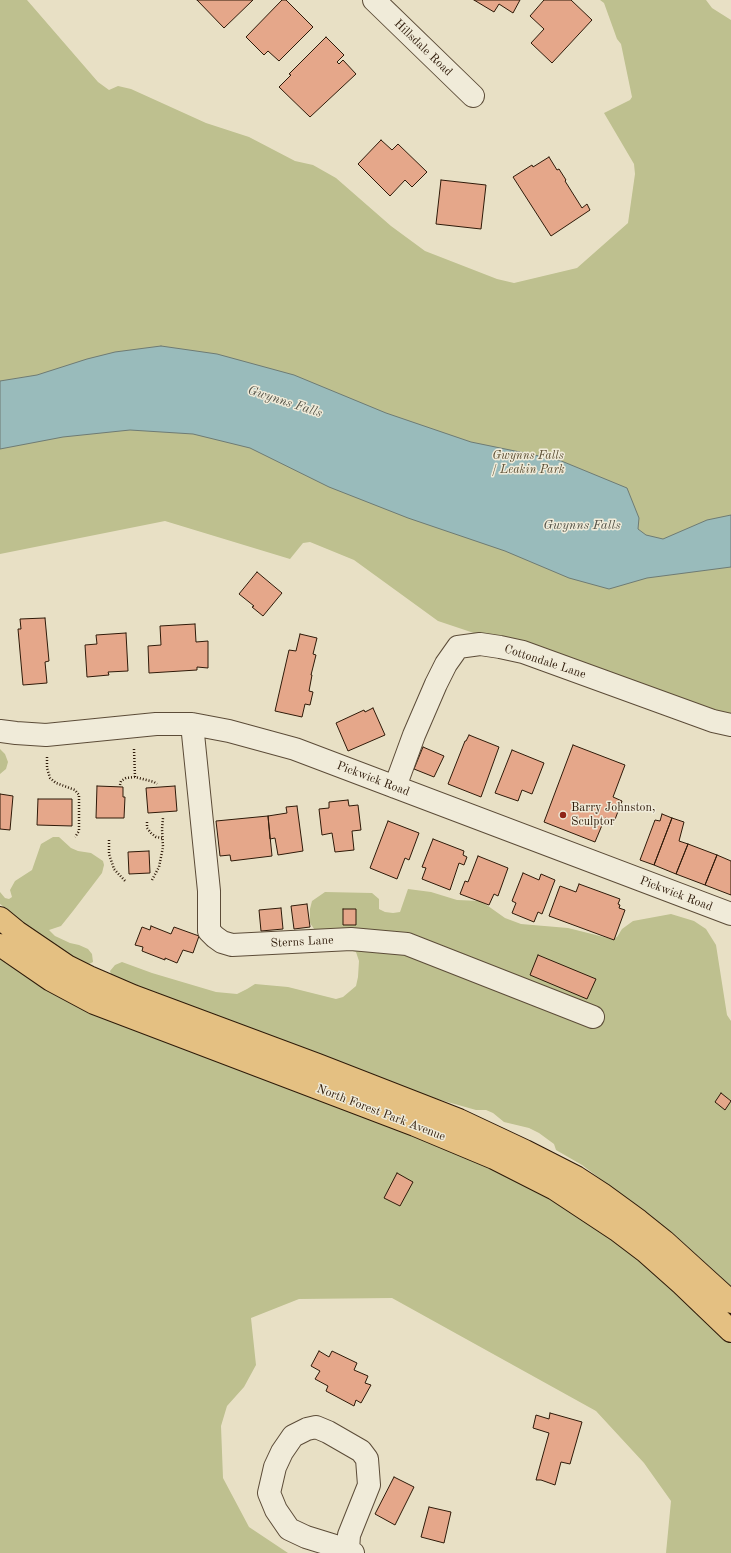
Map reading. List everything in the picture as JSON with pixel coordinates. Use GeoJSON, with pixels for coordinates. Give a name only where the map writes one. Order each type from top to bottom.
{"type":"FeatureCollection","features":[{"type":"Feature","properties":{"kind":"main road","name":"North Forest Park Avenue"},"geometry":{"type":"LineString","coordinates":[[0,918],[17,932],[67,966],[89,977],[133,996],[311,1062],[458,1120],[525,1151],[576,1177],[639,1221],[731,1302]]}},
{"type":"Feature","properties":{"kind":"main road","name":"North Forest Park Avenue"},"geometry":{"type":"LineString","coordinates":[[0,945],[51,980],[94,1003],[414,1125],[494,1158],[555,1189],[617,1230],[646,1252],[731,1331]]}},
{"type":"Feature","properties":{"kind":"street","name":"Hillsdale Road"},"geometry":{"type":"LineString","coordinates":[[374,0],[473,96]]}},
{"type":"Feature","properties":{"kind":"street","name":"Cottondale Lane"},"geometry":{"type":"LineString","coordinates":[[395,788],[414,734],[436,684],[446,664],[458,647],[480,644],[522,652],[706,718],[731,725]]}},
{"type":"Feature","properties":{"kind":"street","name":"Pickwick Road"},"geometry":{"type":"LineString","coordinates":[[0,731],[46,736],[156,724],[192,724],[229,731],[295,749],[731,914]]}},
{"type":"Feature","properties":{"kind":"street","name":"Sterns Lane"},"geometry":{"type":"LineString","coordinates":[[192,724],[209,891],[209,931],[215,937],[222,942],[232,945],[351,939],[406,944],[593,1017]]}},
{"type":"Feature","properties":{"kind":"street"},"geometry":{"type":"LineString","coordinates":[[316,1428],[328,1432],[361,1451],[367,1459],[369,1485],[349,1535],[351,1552],[306,1537],[289,1529],[276,1510],[269,1493],[275,1467],[282,1452],[293,1436],[307,1429],[316,1428]]}},
{"type":"Feature","properties":{"kind":"path"},"geometry":{"type":"LineString","coordinates":[[134,746],[135,777]]}},
{"type":"Feature","properties":{"kind":"path"},"geometry":{"type":"LineString","coordinates":[[47,755],[47,768],[50,778],[56,783],[76,790],[79,795],[79,831],[75,837]]}},
{"type":"Feature","properties":{"kind":"path"},"geometry":{"type":"LineString","coordinates":[[120,785],[120,781],[126,778],[135,777],[157,784]]}},
{"type":"Feature","properties":{"kind":"path"},"geometry":{"type":"LineString","coordinates":[[152,880],[159,867],[163,847],[163,818]]}},
{"type":"Feature","properties":{"kind":"path"},"geometry":{"type":"LineString","coordinates":[[147,822],[147,828],[151,833],[156,837],[162,838]]}},
{"type":"Feature","properties":{"kind":"path"},"geometry":{"type":"LineString","coordinates":[[109,840],[109,854],[114,869],[126,882]]}},
{"type":"Feature","properties":{"kind":"green space","name":"Gwynns Falls / Leakin Park"},"geometry":{"type":"Polygon","coordinates":[[[0,0],[27,0],[98,82],[109,90],[118,86],[131,89],[206,123],[249,137],[295,161],[313,165],[336,178],[391,226],[425,251],[497,279],[514,283],[577,268],[628,223],[635,174],[634,164],[604,113],[630,100],[632,97],[621,44],[617,39],[604,3],[600,0],[706,0],[712,8],[731,20],[731,719],[438,621],[354,560],[310,542],[303,543],[290,559],[165,521],[0,554],[0,0]]]}},
{"type":"Feature","properties":{"kind":"green space"},"geometry":{"type":"Polygon","coordinates":[[[0,749],[5,754],[8,762],[6,769],[0,774],[0,749]]]}},
{"type":"Feature","properties":{"kind":"green space"},"geometry":{"type":"Polygon","coordinates":[[[53,837],[59,837],[71,848],[78,851],[91,853],[103,861],[104,865],[102,873],[73,911],[61,926],[49,930],[55,936],[88,949],[92,954],[93,962],[89,964],[62,950],[33,930],[0,904],[0,892],[5,898],[9,899],[12,897],[10,890],[15,881],[32,870],[41,844],[53,837]]]}},
{"type":"Feature","properties":{"kind":"green space"},"geometry":{"type":"Polygon","coordinates":[[[408,889],[431,892],[457,900],[481,901],[505,918],[521,924],[568,928],[612,939],[617,937],[622,929],[633,921],[671,914],[694,921],[706,929],[716,945],[727,1015],[731,1021],[731,1286],[677,1237],[582,1165],[556,1150],[554,1144],[529,1128],[504,1122],[493,1113],[486,1110],[476,1110],[437,1099],[112,978],[110,971],[115,965],[122,962],[152,973],[216,992],[237,994],[255,984],[288,987],[336,999],[343,997],[356,986],[359,961],[356,952],[323,942],[310,923],[310,909],[312,901],[325,892],[372,893],[379,899],[379,909],[385,912],[393,913],[400,912],[408,889]]]}},
{"type":"Feature","properties":{"kind":"green space"},"geometry":{"type":"Polygon","coordinates":[[[0,956],[194,1051],[499,1169],[589,1221],[672,1286],[731,1342],[731,1553],[666,1553],[671,1501],[644,1463],[596,1411],[392,1298],[299,1299],[251,1318],[256,1365],[244,1387],[227,1406],[221,1426],[223,1478],[249,1527],[288,1553],[0,1553],[0,956]]]}},
{"type":"Feature","properties":{"kind":"water","name":"Gwynns Falls"},"geometry":{"type":"Polygon","coordinates":[[[161,346],[217,354],[294,375],[386,413],[471,442],[559,460],[627,488],[639,518],[638,529],[646,535],[663,539],[707,520],[731,515],[731,567],[647,578],[609,589],[569,578],[505,551],[408,518],[329,487],[250,448],[193,434],[130,430],[63,437],[0,449],[0,381],[37,375],[87,359],[115,352],[161,346]]]}},
{"type":"Feature","properties":{"kind":"building"},"geometry":{"type":"Polygon","coordinates":[[[197,0],[253,0],[224,28],[197,0]]]}},
{"type":"Feature","properties":{"kind":"building"},"geometry":{"type":"Polygon","coordinates":[[[282,0],[286,0],[313,27],[279,61],[268,51],[264,55],[246,37],[282,0]]]}},
{"type":"Feature","properties":{"kind":"building"},"geometry":{"type":"Polygon","coordinates":[[[474,0],[520,0],[513,13],[499,4],[494,12],[474,0]]]}},
{"type":"Feature","properties":{"kind":"building"},"geometry":{"type":"Polygon","coordinates":[[[544,0],[571,0],[592,20],[552,63],[531,43],[544,29],[530,16],[544,0]]]}},
{"type":"Feature","properties":{"kind":"building"},"geometry":{"type":"Polygon","coordinates":[[[326,37],[344,55],[337,62],[339,64],[343,60],[356,74],[310,117],[279,87],[291,75],[289,74],[326,37]]]}},
{"type":"Feature","properties":{"kind":"building"},"geometry":{"type":"Polygon","coordinates":[[[381,140],[392,150],[398,144],[427,172],[412,187],[405,180],[390,196],[358,164],[381,140]]]}},
{"type":"Feature","properties":{"kind":"building"},"geometry":{"type":"Polygon","coordinates":[[[549,157],[557,170],[559,169],[582,208],[587,204],[590,210],[551,236],[513,177],[532,165],[533,167],[549,157]]]}},
{"type":"Feature","properties":{"kind":"building"},"geometry":{"type":"Polygon","coordinates":[[[441,180],[486,185],[481,229],[436,224],[441,180]]]}},
{"type":"Feature","properties":{"kind":"building"},"geometry":{"type":"Polygon","coordinates":[[[257,572],[282,593],[263,616],[252,607],[254,606],[239,594],[257,572]]]}},
{"type":"Feature","properties":{"kind":"building"},"geometry":{"type":"Polygon","coordinates":[[[45,618],[49,661],[45,662],[47,683],[23,685],[18,629],[21,629],[20,619],[45,618]]]}},
{"type":"Feature","properties":{"kind":"building"},"geometry":{"type":"Polygon","coordinates":[[[195,624],[196,642],[208,641],[208,668],[197,667],[197,670],[149,673],[148,646],[161,645],[160,626],[195,624]]]}},
{"type":"Feature","properties":{"kind":"building"},"geometry":{"type":"Polygon","coordinates":[[[126,633],[128,671],[108,672],[109,675],[87,677],[85,645],[97,644],[96,635],[126,633]]]}},
{"type":"Feature","properties":{"kind":"building"},"geometry":{"type":"Polygon","coordinates":[[[300,634],[317,638],[313,654],[316,655],[309,691],[313,692],[310,705],[305,704],[302,717],[275,711],[289,650],[296,651],[300,634]]]}},
{"type":"Feature","properties":{"kind":"building"},"geometry":{"type":"Polygon","coordinates":[[[373,708],[385,735],[348,751],[336,723],[364,710],[365,712],[373,708]]]}},
{"type":"Feature","properties":{"kind":"building"},"geometry":{"type":"Polygon","coordinates":[[[469,735],[499,747],[481,797],[448,784],[465,741],[469,735]]]}},
{"type":"Feature","properties":{"kind":"building"},"geometry":{"type":"Polygon","coordinates":[[[573,745],[625,765],[613,797],[622,801],[614,822],[605,818],[595,842],[544,822],[573,745]]]}},
{"type":"Feature","properties":{"kind":"building"},"geometry":{"type":"Polygon","coordinates":[[[423,747],[444,756],[434,777],[414,769],[423,747]]]}},
{"type":"Feature","properties":{"kind":"building"},"geometry":{"type":"Polygon","coordinates":[[[512,750],[544,763],[532,794],[522,790],[518,801],[495,793],[512,750]]]}},
{"type":"Feature","properties":{"kind":"building"},"geometry":{"type":"Polygon","coordinates":[[[97,786],[123,787],[123,797],[125,797],[124,818],[96,818],[97,786]]]}},
{"type":"Feature","properties":{"kind":"building"},"geometry":{"type":"Polygon","coordinates":[[[175,786],[177,811],[148,813],[146,788],[175,786]]]}},
{"type":"Feature","properties":{"kind":"building"},"geometry":{"type":"Polygon","coordinates":[[[0,794],[13,796],[10,830],[0,829],[0,794]]]}},
{"type":"Feature","properties":{"kind":"building"},"geometry":{"type":"Polygon","coordinates":[[[38,799],[72,799],[72,826],[37,825],[38,799]]]}},
{"type":"Feature","properties":{"kind":"building"},"geometry":{"type":"Polygon","coordinates":[[[348,800],[349,806],[358,805],[361,830],[352,831],[354,850],[335,852],[332,833],[322,835],[319,809],[329,808],[329,802],[348,800]]]}},
{"type":"Feature","properties":{"kind":"building"},"geometry":{"type":"Polygon","coordinates":[[[297,806],[303,851],[278,855],[275,838],[270,839],[268,816],[287,813],[286,807],[297,806]]]}},
{"type":"Feature","properties":{"kind":"building"},"geometry":{"type":"Polygon","coordinates":[[[662,814],[672,818],[654,865],[640,860],[655,820],[660,821],[662,814]]]}},
{"type":"Feature","properties":{"kind":"building"},"geometry":{"type":"Polygon","coordinates":[[[268,816],[272,856],[231,861],[230,855],[220,856],[216,821],[268,816]]]}},
{"type":"Feature","properties":{"kind":"building"},"geometry":{"type":"Polygon","coordinates":[[[672,818],[684,822],[679,841],[688,844],[676,874],[654,865],[672,818]]]}},
{"type":"Feature","properties":{"kind":"building"},"geometry":{"type":"Polygon","coordinates":[[[388,821],[419,833],[409,860],[405,858],[397,879],[370,868],[388,821]]]}},
{"type":"Feature","properties":{"kind":"building"},"geometry":{"type":"Polygon","coordinates":[[[433,839],[464,851],[463,855],[467,857],[464,865],[459,863],[450,890],[422,879],[426,868],[422,867],[433,839]]]}},
{"type":"Feature","properties":{"kind":"building"},"geometry":{"type":"Polygon","coordinates":[[[688,844],[717,855],[705,885],[676,874],[688,844]]]}},
{"type":"Feature","properties":{"kind":"building"},"geometry":{"type":"Polygon","coordinates":[[[149,851],[150,873],[129,874],[128,852],[149,851]]]}},
{"type":"Feature","properties":{"kind":"building"},"geometry":{"type":"Polygon","coordinates":[[[717,855],[731,861],[731,895],[705,885],[717,855]]]}},
{"type":"Feature","properties":{"kind":"building"},"geometry":{"type":"Polygon","coordinates":[[[478,856],[508,868],[498,896],[494,894],[489,905],[460,894],[465,881],[468,882],[478,856]]]}},
{"type":"Feature","properties":{"kind":"building"},"geometry":{"type":"Polygon","coordinates":[[[523,873],[539,880],[541,874],[555,880],[542,914],[538,912],[534,922],[512,913],[516,903],[512,901],[523,873]]]}},
{"type":"Feature","properties":{"kind":"building"},"geometry":{"type":"Polygon","coordinates":[[[579,884],[620,899],[618,904],[620,905],[619,908],[625,910],[614,940],[549,916],[560,886],[576,892],[579,884]]]}},
{"type":"Feature","properties":{"kind":"building"},"geometry":{"type":"Polygon","coordinates":[[[307,904],[310,927],[294,929],[291,906],[307,904]]]}},
{"type":"Feature","properties":{"kind":"building"},"geometry":{"type":"Polygon","coordinates":[[[281,908],[283,929],[261,931],[259,910],[281,908]]]}},
{"type":"Feature","properties":{"kind":"building"},"geometry":{"type":"Polygon","coordinates":[[[343,909],[356,909],[356,925],[343,925],[343,909]]]}},
{"type":"Feature","properties":{"kind":"building"},"geometry":{"type":"Polygon","coordinates":[[[151,926],[171,934],[174,927],[199,936],[193,953],[183,950],[177,963],[142,951],[143,947],[135,945],[142,927],[150,930],[151,926]]]}},
{"type":"Feature","properties":{"kind":"building"},"geometry":{"type":"Polygon","coordinates":[[[538,955],[596,979],[587,999],[530,975],[538,955]]]}},
{"type":"Feature","properties":{"kind":"building"},"geometry":{"type":"Polygon","coordinates":[[[721,1093],[731,1101],[725,1110],[715,1102],[721,1093]]]}},
{"type":"Feature","properties":{"kind":"building"},"geometry":{"type":"Polygon","coordinates":[[[397,1173],[413,1182],[400,1206],[384,1198],[397,1173]]]}},
{"type":"Feature","properties":{"kind":"building"},"geometry":{"type":"Polygon","coordinates":[[[319,1351],[329,1357],[332,1351],[357,1363],[354,1370],[368,1376],[365,1383],[371,1385],[361,1403],[356,1400],[354,1406],[326,1391],[328,1386],[315,1379],[320,1371],[311,1366],[319,1351]]]}},
{"type":"Feature","properties":{"kind":"building"},"geometry":{"type":"Polygon","coordinates":[[[550,1413],[582,1422],[570,1464],[561,1462],[555,1485],[541,1480],[536,1480],[549,1433],[533,1428],[536,1415],[549,1419],[550,1413]]]}},
{"type":"Feature","properties":{"kind":"building"},"geometry":{"type":"Polygon","coordinates":[[[394,1477],[414,1487],[395,1525],[375,1514],[394,1477]]]}},
{"type":"Feature","properties":{"kind":"building"},"geometry":{"type":"Polygon","coordinates":[[[429,1507],[451,1512],[444,1543],[421,1537],[429,1507]]]}},
{"type":"Feature","properties":{"kind":"place","name":"Barry Johnston, Sculptor"},"geometry":{"type":"Point","coordinates":[563,815]}}]}
